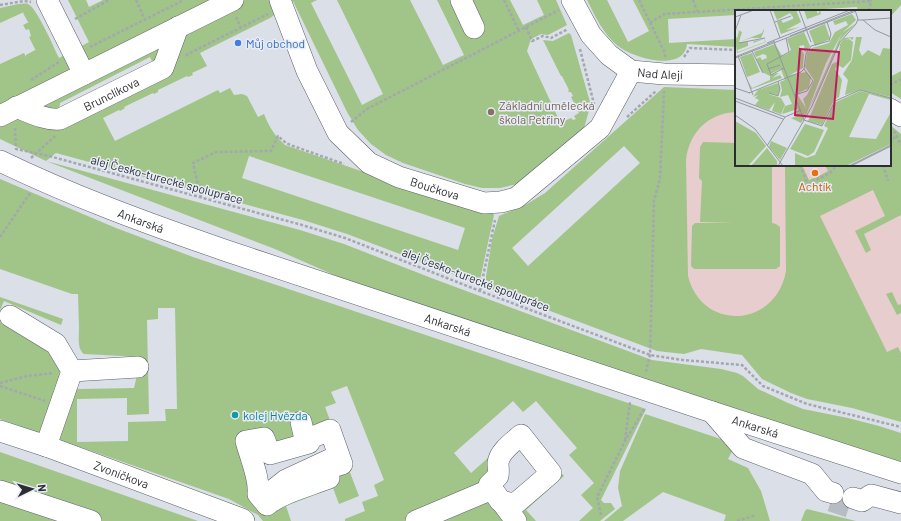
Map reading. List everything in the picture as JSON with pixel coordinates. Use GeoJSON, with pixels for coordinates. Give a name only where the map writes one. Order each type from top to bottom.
{"type":"FeatureCollection","features":[{"type":"Feature","properties":{"kind":"street"},"geometry":{"type":"LineString","coordinates":[[47,0],[84,74]]}},
{"type":"Feature","properties":{"kind":"street","name":"Boučkova"},"geometry":{"type":"LineString","coordinates":[[280,0],[307,71],[338,133],[359,154],[370,163],[399,177],[484,203],[516,198],[600,128],[631,72]]}},
{"type":"Feature","properties":{"kind":"street"},"geometry":{"type":"LineString","coordinates":[[461,0],[474,28]]}},
{"type":"Feature","properties":{"kind":"street","name":"Nad Alejí"},"geometry":{"type":"LineString","coordinates":[[568,4],[591,35],[609,55],[631,72],[735,75]]}},
{"type":"Feature","properties":{"kind":"street"},"geometry":{"type":"LineString","coordinates":[[10,116],[84,74],[178,27],[233,7]]}},
{"type":"Feature","properties":{"kind":"street","name":"Brunclíkova"},"geometry":{"type":"LineString","coordinates":[[10,116],[60,119],[163,68],[178,27]]}},
{"type":"Feature","properties":{"kind":"street"},"geometry":{"type":"LineString","coordinates":[[891,112],[897,127]]}},
{"type":"Feature","properties":{"kind":"street","name":"Ankarská"},"geometry":{"type":"LineString","coordinates":[[0,161],[23,172],[150,224],[224,250],[901,473]]}},
{"type":"Feature","properties":{"kind":"street"},"geometry":{"type":"LineString","coordinates":[[10,316],[56,344],[72,371],[46,446]]}},
{"type":"Feature","properties":{"kind":"street"},"geometry":{"type":"LineString","coordinates":[[72,371],[138,367]]}},
{"type":"Feature","properties":{"kind":"street"},"geometry":{"type":"LineString","coordinates":[[712,412],[743,448],[812,474],[842,499],[871,495],[901,503]]}},
{"type":"Feature","properties":{"kind":"street"},"geometry":{"type":"LineString","coordinates":[[301,422],[306,444]]}},
{"type":"Feature","properties":{"kind":"street"},"geometry":{"type":"LineString","coordinates":[[330,430],[342,464],[326,469],[329,478],[273,500],[267,505],[258,494],[259,488],[257,477],[246,441],[264,438],[270,454],[306,444],[309,443],[308,439],[330,430]]}},
{"type":"Feature","properties":{"kind":"street","name":"Zvoníčkova"},"geometry":{"type":"LineString","coordinates":[[0,431],[46,446],[243,520]]}},
{"type":"Feature","properties":{"kind":"street"},"geometry":{"type":"LineString","coordinates":[[243,520],[262,499],[286,480],[329,460]]}},
{"type":"Feature","properties":{"kind":"street"},"geometry":{"type":"LineString","coordinates":[[0,491],[92,521]]}},
{"type":"Feature","properties":{"kind":"street"},"geometry":{"type":"LineString","coordinates":[[416,521],[496,495],[516,521]]}},
{"type":"Feature","properties":{"kind":"path"},"geometry":{"type":"LineString","coordinates":[[74,19],[109,0]]}},
{"type":"Feature","properties":{"kind":"path"},"geometry":{"type":"LineString","coordinates":[[136,0],[145,20]]}},
{"type":"Feature","properties":{"kind":"path"},"geometry":{"type":"LineString","coordinates":[[88,48],[184,0]]}},
{"type":"Feature","properties":{"kind":"path"},"geometry":{"type":"LineString","coordinates":[[504,0],[519,31]]}},
{"type":"Feature","properties":{"kind":"path"},"geometry":{"type":"LineString","coordinates":[[639,0],[665,53],[664,65]]}},
{"type":"Feature","properties":{"kind":"path"},"geometry":{"type":"LineString","coordinates":[[694,0],[697,11]]}},
{"type":"Feature","properties":{"kind":"path"},"geometry":{"type":"LineString","coordinates":[[650,23],[664,14],[842,1],[871,0],[869,10]]}},
{"type":"Feature","properties":{"kind":"path"},"geometry":{"type":"LineString","coordinates":[[338,133],[367,109],[526,28],[568,4]]}},
{"type":"Feature","properties":{"kind":"path"},"geometry":{"type":"LineString","coordinates":[[233,7],[241,28]]}},
{"type":"Feature","properties":{"kind":"path"},"geometry":{"type":"LineString","coordinates":[[526,28],[532,41],[542,36],[551,38],[572,27]]}},
{"type":"Feature","properties":{"kind":"path"},"geometry":{"type":"LineString","coordinates":[[578,45],[600,128]]}},
{"type":"Feature","properties":{"kind":"path"},"geometry":{"type":"LineString","coordinates":[[679,61],[683,59],[690,48],[735,50]]}},
{"type":"Feature","properties":{"kind":"path"},"geometry":{"type":"LineString","coordinates":[[891,84],[901,79]]}},
{"type":"Feature","properties":{"kind":"path"},"geometry":{"type":"LineString","coordinates":[[645,376],[650,355],[654,200],[660,179],[664,84]]}},
{"type":"Feature","properties":{"kind":"path","name":"alej Česko-turecké spolupráce"},"geometry":{"type":"LineString","coordinates":[[10,116],[16,149],[345,238],[650,355],[683,360],[742,365],[763,386],[806,404],[900,425]]}},
{"type":"Feature","properties":{"kind":"path"},"geometry":{"type":"LineString","coordinates":[[891,141],[897,127]]}},
{"type":"Feature","properties":{"kind":"path"},"geometry":{"type":"LineString","coordinates":[[897,127],[901,145]]}},
{"type":"Feature","properties":{"kind":"path"},"geometry":{"type":"LineString","coordinates":[[201,198],[193,163],[216,152],[271,151],[278,136],[286,143],[293,146],[354,167],[359,154]]}},
{"type":"Feature","properties":{"kind":"path"},"geometry":{"type":"LineString","coordinates":[[800,166],[808,184],[830,173],[835,166]]}},
{"type":"Feature","properties":{"kind":"path"},"geometry":{"type":"LineString","coordinates":[[883,166],[888,181]]}},
{"type":"Feature","properties":{"kind":"path"},"geometry":{"type":"LineString","coordinates":[[0,237],[28,196]]}},
{"type":"Feature","properties":{"kind":"path"},"geometry":{"type":"LineString","coordinates":[[480,291],[497,211],[494,202]]}},
{"type":"Feature","properties":{"kind":"path"},"geometry":{"type":"LineString","coordinates":[[0,383],[27,376],[72,371]]}},
{"type":"Feature","properties":{"kind":"path"},"geometry":{"type":"LineString","coordinates":[[0,386],[60,406]]}},
{"type":"Feature","properties":{"kind":"path"},"geometry":{"type":"LineString","coordinates":[[625,441],[630,401]]}},
{"type":"Feature","properties":{"kind":"path"},"geometry":{"type":"LineString","coordinates":[[601,515],[597,497],[625,441],[646,406]]}},
{"type":"Feature","properties":{"kind":"path"},"geometry":{"type":"LineString","coordinates":[[738,521],[756,515]]}},
{"type":"Feature","properties":{"kind":"shaded area"},"geometry":{"type":"Polygon","coordinates":[[[735,90],[735,166],[891,166],[891,165],[901,160],[901,353],[898,347],[888,352],[656,317],[666,100],[735,90]]]}},
{"type":"Feature","properties":{"kind":"green space"},"geometry":{"type":"Polygon","coordinates":[[[68,0],[86,0],[89,7],[103,0],[317,0],[311,3],[362,105],[383,94],[337,0],[410,0],[443,65],[464,55],[437,0],[510,0],[523,25],[544,15],[537,0],[556,0],[567,25],[548,35],[541,34],[531,39],[527,51],[560,122],[571,118],[573,120],[576,119],[574,116],[579,113],[571,97],[573,96],[571,92],[568,91],[569,90],[543,40],[553,41],[569,33],[571,35],[590,102],[588,104],[590,107],[584,128],[532,175],[517,184],[500,188],[482,188],[465,184],[403,163],[386,155],[371,144],[358,130],[347,112],[293,1],[270,18],[200,53],[207,66],[192,73],[193,75],[187,76],[158,90],[158,92],[154,94],[153,93],[124,107],[125,108],[120,111],[119,110],[103,118],[115,141],[218,90],[220,93],[230,88],[234,95],[242,94],[247,96],[258,117],[264,114],[273,131],[285,145],[469,208],[492,212],[494,215],[480,280],[478,282],[474,282],[347,234],[303,220],[56,153],[46,161],[0,139],[0,64],[24,53],[26,57],[26,55],[35,50],[36,51],[29,37],[31,36],[29,29],[26,30],[23,25],[29,22],[23,13],[24,12],[0,23],[0,8],[22,4],[28,4],[32,7],[59,58],[89,42],[68,0]],[[150,57],[60,103],[59,112],[159,76],[150,57]],[[249,156],[242,178],[458,250],[465,228],[249,156]]]}},
{"type":"Feature","properties":{"kind":"green space"},"geometry":{"type":"Polygon","coordinates":[[[587,0],[607,0],[628,42],[649,31],[633,0],[901,0],[901,5],[891,16],[891,10],[858,10],[857,7],[809,10],[735,10],[735,15],[668,19],[669,43],[735,39],[735,47],[687,44],[684,53],[677,58],[668,61],[646,58],[625,51],[613,42],[597,19],[587,0]]]}},
{"type":"Feature","properties":{"kind":"green space"},"geometry":{"type":"Polygon","coordinates":[[[901,71],[901,99],[891,93],[891,76],[901,71]]]}},
{"type":"Feature","properties":{"kind":"green space"},"geometry":{"type":"Polygon","coordinates":[[[664,87],[735,90],[735,112],[717,116],[702,126],[691,141],[686,160],[688,276],[696,294],[708,307],[723,314],[738,316],[754,312],[768,304],[779,290],[786,271],[785,166],[802,166],[809,180],[828,171],[826,166],[891,166],[891,126],[901,134],[901,215],[864,234],[871,250],[866,253],[855,231],[885,216],[873,190],[820,216],[887,352],[898,347],[901,353],[901,422],[852,408],[807,399],[791,393],[762,379],[742,355],[701,349],[684,354],[657,351],[486,287],[485,283],[492,239],[499,216],[527,204],[545,193],[664,87]],[[624,146],[512,248],[528,266],[640,163],[624,146]]]}},
{"type":"Feature","properties":{"kind":"green space"},"geometry":{"type":"Polygon","coordinates":[[[703,142],[735,143],[735,166],[772,166],[772,223],[780,227],[780,266],[776,269],[694,269],[691,266],[692,226],[695,223],[734,223],[700,222],[702,181],[699,178],[700,147],[703,142]]]}},
{"type":"Feature","properties":{"kind":"green space"},"geometry":{"type":"Polygon","coordinates":[[[46,161],[300,230],[344,244],[652,360],[721,369],[737,373],[743,376],[758,389],[803,409],[848,418],[901,433],[901,464],[350,282],[275,249],[46,161]]]}},
{"type":"Feature","properties":{"kind":"green space"},"geometry":{"type":"Polygon","coordinates":[[[0,179],[116,228],[193,257],[646,409],[601,500],[604,503],[611,503],[615,509],[600,521],[579,521],[593,508],[581,495],[594,483],[569,455],[577,448],[536,401],[523,412],[513,401],[454,453],[471,473],[522,428],[564,476],[526,510],[536,521],[345,521],[345,519],[365,511],[362,502],[378,496],[374,485],[384,480],[347,386],[331,392],[336,403],[325,407],[359,496],[339,504],[333,488],[286,506],[291,521],[263,521],[258,515],[229,499],[0,419],[0,322],[55,356],[60,365],[59,387],[79,389],[134,388],[141,357],[84,354],[80,349],[79,342],[78,294],[72,294],[0,269],[0,179]],[[158,308],[158,319],[147,320],[149,414],[127,415],[127,398],[77,399],[77,442],[128,441],[128,422],[166,421],[165,409],[177,409],[175,308],[158,308]],[[330,430],[270,454],[264,438],[259,488],[328,478],[330,430]],[[521,435],[489,485],[500,501],[551,473],[521,435]]]}},
{"type":"Feature","properties":{"kind":"green space"},"geometry":{"type":"Polygon","coordinates":[[[892,292],[898,305],[901,304],[901,313],[897,315],[886,294],[892,292]]]}},
{"type":"Feature","properties":{"kind":"green space"},"geometry":{"type":"Polygon","coordinates":[[[0,297],[63,319],[61,325],[4,301],[0,310],[0,297]]]}},
{"type":"Feature","properties":{"kind":"green space"},"geometry":{"type":"Polygon","coordinates":[[[645,414],[736,444],[728,459],[748,468],[761,491],[770,521],[724,521],[726,515],[663,492],[623,521],[604,521],[622,506],[618,488],[620,471],[645,414]]]}},
{"type":"Feature","properties":{"kind":"green space"},"geometry":{"type":"Polygon","coordinates":[[[0,452],[198,521],[0,521],[0,452]]]}},
{"type":"Feature","properties":{"kind":"green space"},"geometry":{"type":"Polygon","coordinates":[[[807,509],[856,521],[801,521],[807,509]]]}},
{"type":"Feature","properties":{"kind":"tunnel"},"geometry":{"type":"LineString","coordinates":[[831,501],[849,507]]}},
{"type":"Feature","properties":{"kind":"place","name":"Můj obchod"},"geometry":{"type":"Point","coordinates":[238,43]}},
{"type":"Feature","properties":{"kind":"place","name":"Základní umělecká škola Petřiny"},"geometry":{"type":"Point","coordinates":[491,112]}},
{"type":"Feature","properties":{"kind":"place","name":"Achtík"},"geometry":{"type":"Point","coordinates":[815,173]}},
{"type":"Feature","properties":{"kind":"place","name":"kolej Hvězda"},"geometry":{"type":"Point","coordinates":[235,415]}}]}
